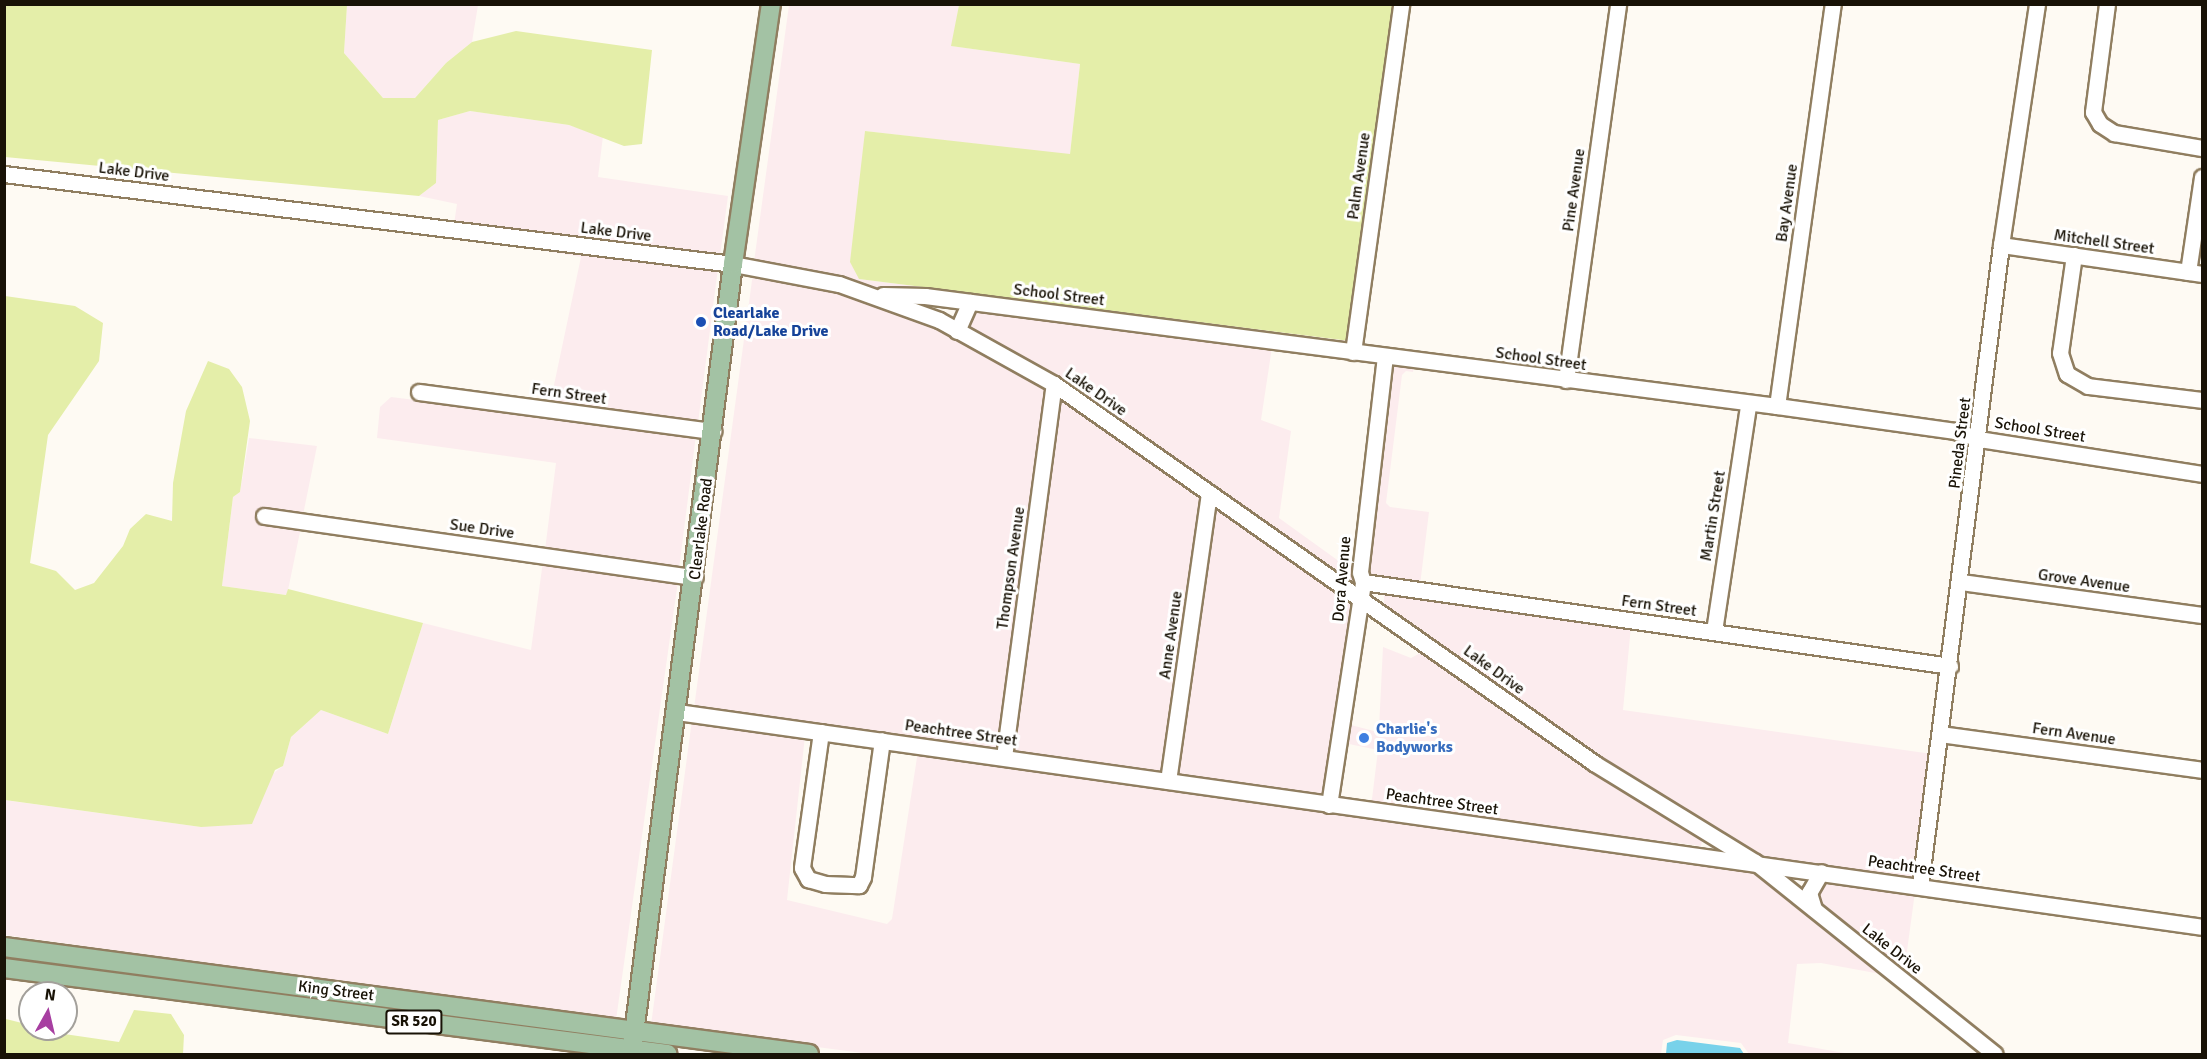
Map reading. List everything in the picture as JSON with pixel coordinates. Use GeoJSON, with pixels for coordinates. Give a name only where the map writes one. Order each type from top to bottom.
{"type":"FeatureCollection","features":[{"type":"Feature","properties":{"kind":"main road","name":"Clearlake Road"},"geometry":{"type":"LineString","coordinates":[[632,1052],[734,264],[771,4]]}},
{"type":"Feature","properties":{"kind":"main road","name":"King Street"},"geometry":{"type":"LineString","coordinates":[[4,947],[809,1054]]}},
{"type":"Feature","properties":{"kind":"main road","name":"King Street"},"geometry":{"type":"LineString","coordinates":[[4,968],[632,1052],[668,1054]]}},
{"type":"Feature","properties":{"kind":"main road"},"geometry":{"type":"LineString","coordinates":[[43,974],[61,968],[195,986],[226,978]]}},
{"type":"Feature","properties":{"kind":"main road"},"geometry":{"type":"LineString","coordinates":[[346,1014],[349,993]]}},
{"type":"Feature","properties":{"kind":"street","name":"Palm Avenue"},"geometry":{"type":"LineString","coordinates":[[1353,352],[1401,4]]}},
{"type":"Feature","properties":{"kind":"street","name":"Pine Avenue"},"geometry":{"type":"LineString","coordinates":[[1566,380],[1618,4]]}},
{"type":"Feature","properties":{"kind":"street","name":"Bay Avenue"},"geometry":{"type":"LineString","coordinates":[[1777,406],[1833,4]]}},
{"type":"Feature","properties":{"kind":"street","name":"Pineda Street"},"geometry":{"type":"LineString","coordinates":[[1920,886],[1961,582],[2001,245],[2037,4]]}},
{"type":"Feature","properties":{"kind":"street"},"geometry":{"type":"LineString","coordinates":[[2107,4],[2093,112],[2100,124],[2114,133],[2202,148]]}},
{"type":"Feature","properties":{"kind":"street","name":"Lake Drive"},"geometry":{"type":"LineString","coordinates":[[4,174],[734,264],[820,279],[873,295],[957,331],[1054,384],[1209,493],[1362,589],[1379,609],[1594,763],[1755,862],[1995,1054]]}},
{"type":"Feature","properties":{"kind":"street"},"geometry":{"type":"LineString","coordinates":[[2195,273],[2202,177]]}},
{"type":"Feature","properties":{"kind":"street","name":"Mitchell Street"},"geometry":{"type":"LineString","coordinates":[[2001,245],[2195,273]]}},
{"type":"Feature","properties":{"kind":"street"},"geometry":{"type":"LineString","coordinates":[[2074,255],[2060,353],[2067,374],[2088,386],[2202,400]]}},
{"type":"Feature","properties":{"kind":"street","name":"School Street"},"geometry":{"type":"LineString","coordinates":[[873,295],[970,302],[1748,405],[1777,406],[1955,431],[1979,439],[2202,474]]}},
{"type":"Feature","properties":{"kind":"street"},"geometry":{"type":"LineString","coordinates":[[957,331],[970,302]]}},
{"type":"Feature","properties":{"kind":"street","name":"Dora Avenue"},"geometry":{"type":"LineString","coordinates":[[1329,805],[1362,589],[1360,572],[1385,356]]}},
{"type":"Feature","properties":{"kind":"street","name":"Thompson Avenue"},"geometry":{"type":"LineString","coordinates":[[1004,757],[1054,384]]}},
{"type":"Feature","properties":{"kind":"street","name":"Fern Street"},"geometry":{"type":"LineString","coordinates":[[419,392],[713,431]]}},
{"type":"Feature","properties":{"kind":"street","name":"Martin Street"},"geometry":{"type":"LineString","coordinates":[[1714,631],[1748,405]]}},
{"type":"Feature","properties":{"kind":"street","name":"Anne Avenue"},"geometry":{"type":"LineString","coordinates":[[1168,781],[1209,493]]}},
{"type":"Feature","properties":{"kind":"street","name":"Sue Drive"},"geometry":{"type":"LineString","coordinates":[[264,516],[694,577]]}},
{"type":"Feature","properties":{"kind":"street","name":"Grove Avenue"},"geometry":{"type":"LineString","coordinates":[[1961,582],[2202,615]]}},
{"type":"Feature","properties":{"kind":"street"},"geometry":{"type":"LineString","coordinates":[[1379,609],[1381,586]]}},
{"type":"Feature","properties":{"kind":"street","name":"Fern Street"},"geometry":{"type":"LineString","coordinates":[[1362,589],[1381,586],[1714,631],[1950,666]]}},
{"type":"Feature","properties":{"kind":"street","name":"Peachtree Street"},"geometry":{"type":"LineString","coordinates":[[677,712],[1329,805],[1755,862],[2202,927]]}},
{"type":"Feature","properties":{"kind":"street"},"geometry":{"type":"LineString","coordinates":[[821,732],[802,868],[808,879],[825,884],[859,885],[863,877],[882,740]]}},
{"type":"Feature","properties":{"kind":"street","name":"Fern Avenue"},"geometry":{"type":"LineString","coordinates":[[1940,734],[2202,770]]}},
{"type":"Feature","properties":{"kind":"street"},"geometry":{"type":"LineString","coordinates":[[1696,854],[1708,845],[1711,839],[1706,832]]}},
{"type":"Feature","properties":{"kind":"street"},"geometry":{"type":"LineString","coordinates":[[1814,909],[1809,894],[1821,872]]}},
{"type":"Feature","properties":{"kind":"shaded area"},"geometry":{"type":"Polygon","coordinates":[[[347,5],[478,5],[472,42],[446,63],[415,98],[383,98],[344,53],[347,5]]]}},
{"type":"Feature","properties":{"kind":"shaded area"},"geometry":{"type":"Polygon","coordinates":[[[789,5],[959,5],[952,46],[1080,64],[1070,155],[865,131],[859,279],[1350,341],[1349,345],[925,290],[874,289],[754,262],[789,5]]]}},
{"type":"Feature","properties":{"kind":"shaded area"},"geometry":{"type":"Polygon","coordinates":[[[470,111],[569,125],[603,136],[598,177],[728,196],[720,256],[454,224],[457,204],[419,196],[436,183],[438,120],[470,111]]]}},
{"type":"Feature","properties":{"kind":"shaded area"},"geometry":{"type":"Polygon","coordinates":[[[452,235],[718,268],[698,423],[550,404],[581,257],[452,235]]]}},
{"type":"Feature","properties":{"kind":"shaded area"},"geometry":{"type":"Polygon","coordinates":[[[753,273],[838,289],[936,326],[1048,388],[999,750],[694,708],[753,273]]]}},
{"type":"Feature","properties":{"kind":"shaded area"},"geometry":{"type":"Polygon","coordinates":[[[973,308],[1272,347],[1261,420],[1291,431],[1279,518],[1347,567],[1354,563],[1357,587],[1060,379],[964,328],[973,308]]]}},
{"type":"Feature","properties":{"kind":"shaded area"},"geometry":{"type":"Polygon","coordinates":[[[1390,363],[1414,366],[1413,372],[1406,371],[1402,375],[1386,503],[1390,507],[1429,512],[1420,585],[1367,577],[1365,571],[1390,363]]]}},
{"type":"Feature","properties":{"kind":"shaded area"},"geometry":{"type":"Polygon","coordinates":[[[1058,394],[1204,496],[1164,774],[1010,752],[1058,394]]]}},
{"type":"Feature","properties":{"kind":"shaded area"},"geometry":{"type":"Polygon","coordinates":[[[391,397],[696,435],[679,569],[545,550],[556,463],[377,438],[380,407],[391,397]]]}},
{"type":"Feature","properties":{"kind":"shaded area"},"geometry":{"type":"Polygon","coordinates":[[[249,438],[317,446],[303,515],[260,509],[258,521],[301,527],[287,595],[222,586],[233,497],[240,492],[249,438]]]}},
{"type":"Feature","properties":{"kind":"shaded area"},"geometry":{"type":"Polygon","coordinates":[[[1213,503],[1355,599],[1325,798],[1174,776],[1213,503]]]}},
{"type":"Feature","properties":{"kind":"shaded area"},"geometry":{"type":"Polygon","coordinates":[[[543,561],[678,581],[616,1020],[5,935],[4,800],[201,827],[283,766],[291,737],[321,710],[388,734],[423,623],[531,650],[543,561]]]}},
{"type":"Feature","properties":{"kind":"shaded area"},"geometry":{"type":"Polygon","coordinates":[[[1384,592],[1631,626],[1623,710],[1932,754],[1916,880],[1757,856],[1597,758],[1384,605],[1384,592]]]}},
{"type":"Feature","properties":{"kind":"shaded area"},"geometry":{"type":"Polygon","coordinates":[[[1383,647],[1411,658],[1424,651],[1703,837],[1701,846],[1335,799],[1369,803],[1372,799],[1378,750],[1344,743],[1347,724],[1374,731],[1379,728],[1383,647]]]}},
{"type":"Feature","properties":{"kind":"shaded area"},"geometry":{"type":"Polygon","coordinates":[[[692,720],[805,736],[787,900],[887,924],[892,919],[918,751],[1753,868],[1886,975],[1821,963],[1797,964],[1788,1043],[1850,1054],[1749,1054],[1741,1043],[1676,1035],[1663,1040],[1661,1054],[870,1054],[651,1025],[692,720]]]}},
{"type":"Feature","properties":{"kind":"shaded area"},"geometry":{"type":"Polygon","coordinates":[[[1823,878],[1915,892],[1904,973],[1819,905],[1815,893],[1823,878]]]}},
{"type":"Feature","properties":{"kind":"green space"},"geometry":{"type":"Polygon","coordinates":[[[4,5],[347,5],[344,53],[383,98],[415,98],[446,63],[472,42],[516,31],[652,50],[642,144],[624,146],[569,125],[470,111],[438,120],[436,183],[419,196],[5,157],[4,5]]]}},
{"type":"Feature","properties":{"kind":"green space"},"geometry":{"type":"Polygon","coordinates":[[[959,5],[1396,5],[1350,341],[859,279],[850,262],[865,131],[1070,154],[1080,64],[951,46],[959,5]]]}},
{"type":"Feature","properties":{"kind":"green space"},"geometry":{"type":"Polygon","coordinates":[[[5,296],[75,306],[103,323],[99,361],[48,435],[30,563],[56,571],[75,590],[94,583],[123,546],[130,529],[146,514],[172,521],[173,483],[186,411],[208,361],[229,369],[242,387],[250,421],[240,492],[233,497],[222,586],[286,595],[288,589],[423,623],[388,734],[321,710],[291,737],[283,766],[275,770],[252,824],[201,827],[5,800],[5,296]]]}},
{"type":"Feature","properties":{"kind":"green space"},"geometry":{"type":"Polygon","coordinates":[[[134,1010],[171,1014],[184,1035],[183,1054],[5,1054],[6,1019],[18,1022],[18,1041],[78,1041],[78,1036],[119,1042],[134,1010]]]}},
{"type":"Feature","properties":{"kind":"water"},"geometry":{"type":"Polygon","coordinates":[[[1677,1040],[1740,1048],[1744,1054],[1666,1054],[1667,1043],[1677,1040]]]}},
{"type":"Feature","properties":{"kind":"place","name":"Clearlake Road/Lake Drive"},"geometry":{"type":"Point","coordinates":[701,322]}},
{"type":"Feature","properties":{"kind":"place","name":"Charlie's Bodyworks"},"geometry":{"type":"Point","coordinates":[1364,738]}}]}
